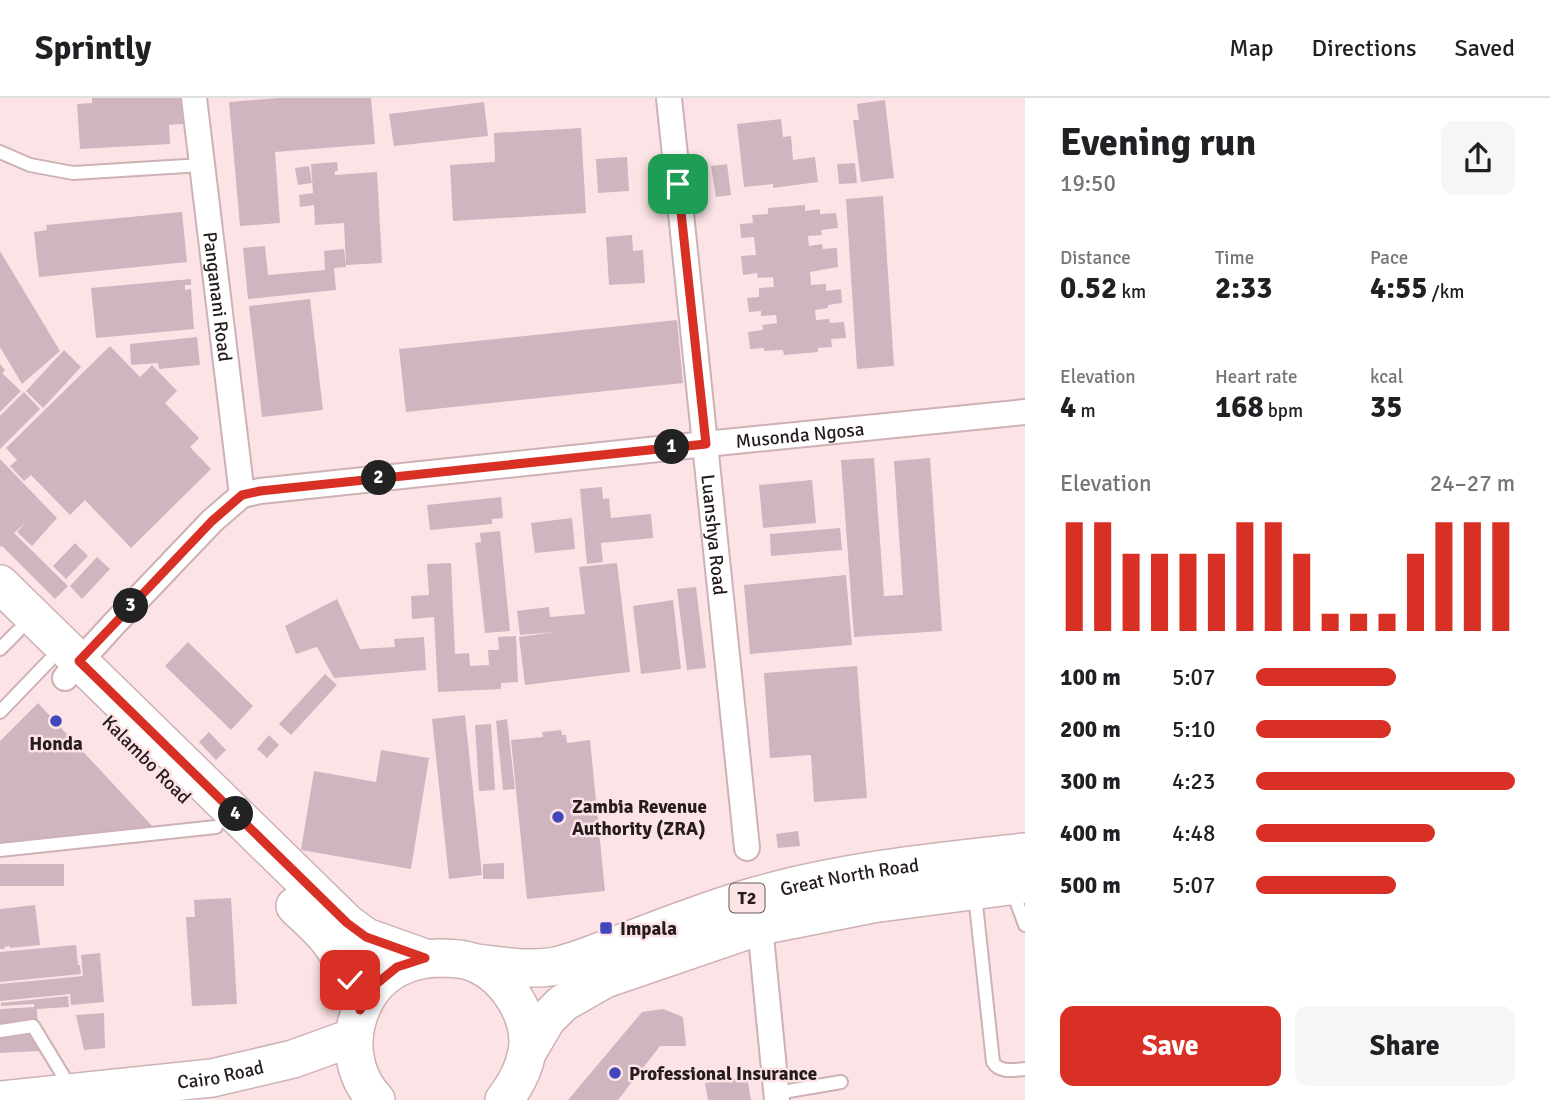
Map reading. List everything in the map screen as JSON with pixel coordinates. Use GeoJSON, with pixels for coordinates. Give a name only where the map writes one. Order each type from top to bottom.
{"type":"FeatureCollection","features":[{"type":"Feature","properties":{"kind":"main road","name":"Kalambo Road"},"geometry":{"type":"LineString","coordinates":[[0,584],[64,667],[216,827],[327,938],[341,959],[357,1024],[355,1057],[360,1076],[376,1100]]}},
{"type":"Feature","properties":{"kind":"main road","name":"Kalambo Road"},"geometry":{"type":"LineString","coordinates":[[6,631],[64,667],[347,923],[366,937],[425,958]]}},
{"type":"Feature","properties":{"kind":"main road","name":"Great North Road"},"geometry":{"type":"LineString","coordinates":[[425,958],[450,958],[518,967],[554,966],[753,896],[856,874],[1025,852]]}},
{"type":"Feature","properties":{"kind":"main road","name":"Great North Road"},"geometry":{"type":"LineString","coordinates":[[505,1100],[519,1076],[528,1051],[547,1019],[563,1003],[606,979],[761,926],[872,904],[1018,885]]}},
{"type":"Feature","properties":{"kind":"main road"},"geometry":{"type":"LineString","coordinates":[[357,1024],[375,985],[397,967],[425,958]]}},
{"type":"Feature","properties":{"kind":"main road"},"geometry":{"type":"LineString","coordinates":[[476,963],[498,978],[515,999],[526,1024],[528,1051]]}},
{"type":"Feature","properties":{"kind":"main road","name":"Cairo Road"},"geometry":{"type":"LineString","coordinates":[[0,1100],[212,1078],[293,1059],[357,1024]]}},
{"type":"Feature","properties":{"kind":"street","name":"Panganani Road"},"geometry":{"type":"LineString","coordinates":[[194,98],[242,495]]}},
{"type":"Feature","properties":{"kind":"street","name":"Luanshya Road"},"geometry":{"type":"LineString","coordinates":[[669,98],[747,848]]}},
{"type":"Feature","properties":{"kind":"street","name":"Musonda Ngosa"},"geometry":{"type":"LineString","coordinates":[[242,495],[1025,412]]}},
{"type":"Feature","properties":{"kind":"street"},"geometry":{"type":"LineString","coordinates":[[64,667],[212,521],[242,495]]}},
{"type":"Feature","properties":{"kind":"street"},"geometry":{"type":"LineString","coordinates":[[761,926],[777,1096]]}},
{"type":"Feature","properties":{"kind":"lane"},"geometry":{"type":"LineString","coordinates":[[0,152],[30,165],[73,173],[202,165]]}},
{"type":"Feature","properties":{"kind":"lane"},"geometry":{"type":"LineString","coordinates":[[0,712],[64,667]]}},
{"type":"Feature","properties":{"kind":"lane"},"geometry":{"type":"LineString","coordinates":[[0,850],[216,827]]}},
{"type":"Feature","properties":{"kind":"lane"},"geometry":{"type":"LineString","coordinates":[[1018,885],[1025,925]]}},
{"type":"Feature","properties":{"kind":"lane"},"geometry":{"type":"LineString","coordinates":[[975,890],[993,1062],[1001,1069],[1025,1069]]}},
{"type":"Feature","properties":{"kind":"lane"},"geometry":{"type":"LineString","coordinates":[[0,1031],[33,1026],[74,1092]]}},
{"type":"Feature","properties":{"kind":"lane"},"geometry":{"type":"LineString","coordinates":[[777,1096],[841,1082]]}},
{"type":"Feature","properties":{"kind":"building"},"geometry":{"type":"Polygon","coordinates":[[[92,98],[182,98],[183,124],[169,125],[170,144],[80,149],[77,104],[92,103],[92,98]]]}},
{"type":"Feature","properties":{"kind":"building"},"geometry":{"type":"Polygon","coordinates":[[[279,98],[371,98],[375,144],[275,152],[280,223],[240,226],[229,102],[279,98]]]}},
{"type":"Feature","properties":{"kind":"building"},"geometry":{"type":"Polygon","coordinates":[[[885,100],[894,178],[861,182],[853,120],[859,120],[857,104],[885,100]]]}},
{"type":"Feature","properties":{"kind":"building"},"geometry":{"type":"Polygon","coordinates":[[[484,102],[488,136],[394,146],[389,114],[484,102]]]}},
{"type":"Feature","properties":{"kind":"building"},"geometry":{"type":"Polygon","coordinates":[[[781,119],[783,137],[791,136],[793,160],[815,157],[818,182],[773,188],[773,184],[744,187],[737,124],[781,119]]]}},
{"type":"Feature","properties":{"kind":"building"},"geometry":{"type":"Polygon","coordinates":[[[581,128],[586,213],[453,221],[450,165],[495,162],[494,133],[581,128]]]}},
{"type":"Feature","properties":{"kind":"building"},"geometry":{"type":"Polygon","coordinates":[[[627,157],[629,191],[598,193],[596,159],[627,157]]]}},
{"type":"Feature","properties":{"kind":"building"},"geometry":{"type":"Polygon","coordinates":[[[337,162],[338,171],[335,171],[335,175],[377,172],[382,263],[346,265],[344,223],[315,225],[314,205],[300,207],[299,195],[313,193],[311,164],[337,162]]]}},
{"type":"Feature","properties":{"kind":"building"},"geometry":{"type":"Polygon","coordinates":[[[855,163],[857,183],[839,184],[837,164],[855,163]]]}},
{"type":"Feature","properties":{"kind":"building"},"geometry":{"type":"Polygon","coordinates":[[[727,164],[731,195],[716,197],[711,166],[727,164]]]}},
{"type":"Feature","properties":{"kind":"building"},"geometry":{"type":"Polygon","coordinates":[[[309,166],[312,183],[298,185],[295,168],[309,166]]]}},
{"type":"Feature","properties":{"kind":"building"},"geometry":{"type":"Polygon","coordinates":[[[883,196],[894,366],[857,369],[846,199],[883,196]]]}},
{"type":"Feature","properties":{"kind":"building"},"geometry":{"type":"Polygon","coordinates":[[[805,205],[805,211],[820,209],[820,214],[836,213],[838,228],[821,230],[822,235],[808,236],[809,246],[822,244],[823,249],[837,248],[838,267],[810,272],[811,285],[826,284],[826,291],[841,289],[842,303],[815,310],[816,320],[844,322],[846,338],[831,339],[832,347],[818,348],[818,352],[784,355],[783,350],[750,349],[748,332],[763,330],[762,325],[777,323],[776,315],[761,316],[761,311],[749,312],[747,298],[759,297],[759,288],[774,287],[773,277],[758,278],[757,273],[743,275],[741,256],[756,255],[754,237],[741,238],[740,224],[753,223],[752,215],[768,214],[768,208],[805,205]]]}},
{"type":"Feature","properties":{"kind":"building"},"geometry":{"type":"Polygon","coordinates":[[[182,212],[187,262],[39,277],[34,232],[47,230],[46,225],[182,212]]]}},
{"type":"Feature","properties":{"kind":"building"},"geometry":{"type":"Polygon","coordinates":[[[632,235],[633,251],[643,250],[645,283],[609,285],[606,237],[632,235]]]}},
{"type":"Feature","properties":{"kind":"building"},"geometry":{"type":"Polygon","coordinates":[[[265,246],[268,275],[325,270],[324,251],[344,249],[346,267],[334,268],[336,290],[248,299],[243,248],[265,246]]]}},
{"type":"Feature","properties":{"kind":"building"},"geometry":{"type":"Polygon","coordinates":[[[0,251],[60,351],[22,384],[0,347],[0,251]]]}},
{"type":"Feature","properties":{"kind":"building"},"geometry":{"type":"Polygon","coordinates":[[[191,279],[191,285],[185,285],[185,290],[191,289],[194,329],[96,338],[91,288],[191,279]]]}},
{"type":"Feature","properties":{"kind":"building"},"geometry":{"type":"Polygon","coordinates":[[[310,299],[323,410],[262,417],[249,306],[310,299]]]}},
{"type":"Feature","properties":{"kind":"building"},"geometry":{"type":"Polygon","coordinates":[[[677,320],[683,383],[406,412],[399,349],[677,320]]]}},
{"type":"Feature","properties":{"kind":"building"},"geometry":{"type":"Polygon","coordinates":[[[197,337],[200,365],[159,369],[158,363],[131,365],[130,344],[197,337]]]}},
{"type":"Feature","properties":{"kind":"building"},"geometry":{"type":"Polygon","coordinates":[[[110,346],[140,377],[152,365],[177,391],[165,403],[199,438],[190,447],[211,469],[131,548],[85,500],[70,515],[31,475],[24,481],[10,466],[17,460],[6,448],[110,346]]]}},
{"type":"Feature","properties":{"kind":"building"},"geometry":{"type":"Polygon","coordinates":[[[64,350],[81,367],[43,408],[26,391],[64,350]]]}},
{"type":"Feature","properties":{"kind":"building"},"geometry":{"type":"Polygon","coordinates":[[[0,364],[5,370],[2,373],[21,391],[0,412],[0,364]]]}},
{"type":"Feature","properties":{"kind":"building"},"geometry":{"type":"Polygon","coordinates":[[[24,392],[40,409],[0,449],[0,416],[24,392]]]}},
{"type":"Feature","properties":{"kind":"building"},"geometry":{"type":"Polygon","coordinates":[[[874,458],[884,596],[903,595],[894,461],[930,458],[942,631],[854,637],[841,460],[874,458]]]}},
{"type":"Feature","properties":{"kind":"building"},"geometry":{"type":"Polygon","coordinates":[[[0,459],[57,518],[32,546],[17,532],[26,522],[14,533],[68,586],[55,599],[2,546],[0,547],[0,459]]]}},
{"type":"Feature","properties":{"kind":"building"},"geometry":{"type":"Polygon","coordinates":[[[812,480],[816,523],[763,528],[759,485],[812,480]]]}},
{"type":"Feature","properties":{"kind":"building"},"geometry":{"type":"Polygon","coordinates":[[[602,487],[603,499],[609,498],[611,518],[651,514],[653,538],[601,543],[603,562],[587,564],[580,489],[602,487]]]}},
{"type":"Feature","properties":{"kind":"building"},"geometry":{"type":"Polygon","coordinates":[[[501,497],[503,518],[492,519],[492,524],[430,530],[427,505],[501,497]]]}},
{"type":"Feature","properties":{"kind":"building"},"geometry":{"type":"Polygon","coordinates":[[[572,518],[575,549],[535,553],[531,523],[572,518]]]}},
{"type":"Feature","properties":{"kind":"building"},"geometry":{"type":"Polygon","coordinates":[[[840,528],[842,550],[771,556],[770,534],[840,528]]]}},
{"type":"Feature","properties":{"kind":"building"},"geometry":{"type":"Polygon","coordinates":[[[500,531],[510,631],[485,633],[475,543],[481,542],[480,533],[500,531]]]}},
{"type":"Feature","properties":{"kind":"building"},"geometry":{"type":"Polygon","coordinates":[[[75,543],[88,556],[66,579],[53,566],[75,543]]]}},
{"type":"Feature","properties":{"kind":"building"},"geometry":{"type":"Polygon","coordinates":[[[97,557],[110,569],[82,599],[70,586],[97,557]]]}},
{"type":"Feature","properties":{"kind":"building"},"geometry":{"type":"Polygon","coordinates":[[[451,563],[455,654],[469,653],[470,666],[489,665],[488,650],[499,650],[498,637],[516,636],[518,682],[501,683],[501,689],[438,692],[434,617],[412,619],[411,596],[429,595],[427,564],[451,563]]]}},
{"type":"Feature","properties":{"kind":"building"},"geometry":{"type":"Polygon","coordinates":[[[617,563],[630,672],[525,685],[519,637],[555,632],[520,635],[517,611],[549,607],[550,617],[585,614],[579,567],[617,563]]]}},
{"type":"Feature","properties":{"kind":"building"},"geometry":{"type":"Polygon","coordinates":[[[846,575],[852,645],[750,654],[744,585],[846,575]]]}},
{"type":"Feature","properties":{"kind":"building"},"geometry":{"type":"Polygon","coordinates":[[[696,587],[706,668],[687,670],[677,589],[696,587]]]}},
{"type":"Feature","properties":{"kind":"building"},"geometry":{"type":"Polygon","coordinates":[[[337,599],[360,649],[395,647],[394,639],[424,637],[426,670],[334,678],[317,647],[296,654],[285,626],[337,599]]]}},
{"type":"Feature","properties":{"kind":"building"},"geometry":{"type":"Polygon","coordinates":[[[673,600],[681,669],[641,674],[633,606],[673,600]]]}},
{"type":"Feature","properties":{"kind":"building"},"geometry":{"type":"Polygon","coordinates":[[[188,642],[253,706],[231,730],[165,666],[188,642]]]}},
{"type":"Feature","properties":{"kind":"building"},"geometry":{"type":"Polygon","coordinates":[[[857,666],[867,798],[814,802],[811,755],[770,758],[764,673],[857,666]]]}},
{"type":"Feature","properties":{"kind":"building"},"geometry":{"type":"Polygon","coordinates":[[[325,674],[337,685],[291,735],[279,724],[325,674]]]}},
{"type":"Feature","properties":{"kind":"building"},"geometry":{"type":"Polygon","coordinates":[[[38,703],[154,828],[0,846],[0,741],[38,703]]]}},
{"type":"Feature","properties":{"kind":"building"},"geometry":{"type":"Polygon","coordinates":[[[465,715],[482,875],[449,879],[432,719],[465,715]]]}},
{"type":"Feature","properties":{"kind":"building"},"geometry":{"type":"Polygon","coordinates":[[[507,719],[515,789],[503,790],[496,721],[507,719]]]}},
{"type":"Feature","properties":{"kind":"building"},"geometry":{"type":"Polygon","coordinates":[[[491,724],[495,790],[479,791],[475,725],[491,724]]]}},
{"type":"Feature","properties":{"kind":"building","name":"Zambia Revenue Authority (ZRA)"},"geometry":{"type":"Polygon","coordinates":[[[561,730],[562,735],[566,735],[567,743],[590,740],[605,891],[527,899],[511,740],[543,737],[542,732],[561,730]]]}},
{"type":"Feature","properties":{"kind":"building"},"geometry":{"type":"Polygon","coordinates":[[[209,732],[226,750],[216,760],[199,742],[209,732]]]}},
{"type":"Feature","properties":{"kind":"building"},"geometry":{"type":"Polygon","coordinates":[[[269,735],[279,745],[267,758],[257,749],[269,735]]]}},
{"type":"Feature","properties":{"kind":"building"},"geometry":{"type":"Polygon","coordinates":[[[381,750],[429,758],[411,869],[301,850],[314,771],[376,782],[381,750]]]}},
{"type":"Feature","properties":{"kind":"building"},"geometry":{"type":"Polygon","coordinates":[[[798,831],[800,846],[778,848],[776,834],[798,831]]]}},
{"type":"Feature","properties":{"kind":"building"},"geometry":{"type":"Polygon","coordinates":[[[504,863],[504,879],[483,879],[483,864],[504,863]]]}},
{"type":"Feature","properties":{"kind":"building"},"geometry":{"type":"Polygon","coordinates":[[[0,864],[64,864],[64,886],[0,886],[0,864]]]}},
{"type":"Feature","properties":{"kind":"building"},"geometry":{"type":"Polygon","coordinates":[[[231,898],[237,1004],[192,1006],[186,917],[195,917],[194,900],[231,898]]]}},
{"type":"Feature","properties":{"kind":"building"},"geometry":{"type":"Polygon","coordinates":[[[35,905],[40,945],[0,949],[0,909],[35,905]]]}},
{"type":"Feature","properties":{"kind":"building"},"geometry":{"type":"Polygon","coordinates":[[[76,945],[81,974],[0,982],[0,952],[76,945]]]}},
{"type":"Feature","properties":{"kind":"building"},"geometry":{"type":"Polygon","coordinates":[[[100,953],[104,1002],[71,1005],[70,994],[0,1001],[0,984],[83,976],[81,955],[100,953]]]}},
{"type":"Feature","properties":{"kind":"building"},"geometry":{"type":"Polygon","coordinates":[[[68,996],[69,1007],[37,1009],[39,1051],[0,1053],[0,1009],[34,1007],[34,1004],[1,1006],[1,1003],[68,996]]]}},
{"type":"Feature","properties":{"kind":"building","name":"Professional Insurance"},"geometry":{"type":"Polygon","coordinates":[[[663,1009],[683,1017],[686,1046],[660,1046],[618,1100],[568,1100],[642,1012],[663,1009]]]}},
{"type":"Feature","properties":{"kind":"building"},"geometry":{"type":"Polygon","coordinates":[[[104,1013],[105,1048],[84,1050],[76,1015],[104,1013]]]}},
{"type":"Feature","properties":{"kind":"building"},"geometry":{"type":"Polygon","coordinates":[[[747,1077],[751,1100],[708,1100],[705,1083],[747,1077]]]}},
{"type":"Feature","properties":{"kind":"place","name":"Honda"},"geometry":{"type":"Point","coordinates":[56,721]}},
{"type":"Feature","properties":{"kind":"place","name":"Zambia Revenue Authority (ZRA)"},"geometry":{"type":"Point","coordinates":[558,817]}},
{"type":"Feature","properties":{"kind":"place","name":"Impala"},"geometry":{"type":"Point","coordinates":[606,928]}},
{"type":"Feature","properties":{"kind":"place","name":"Professional Insurance"},"geometry":{"type":"Point","coordinates":[615,1073]}},
{"type":"Feature","properties":{"kind":"route"},"geometry":{"type":"LineString","coordinates":[[350,980],[360,1010],[375,985],[397,967],[425,958],[366,937],[347,923],[79,661],[212,521],[242,495],[706,444],[678,184]]}}]}
